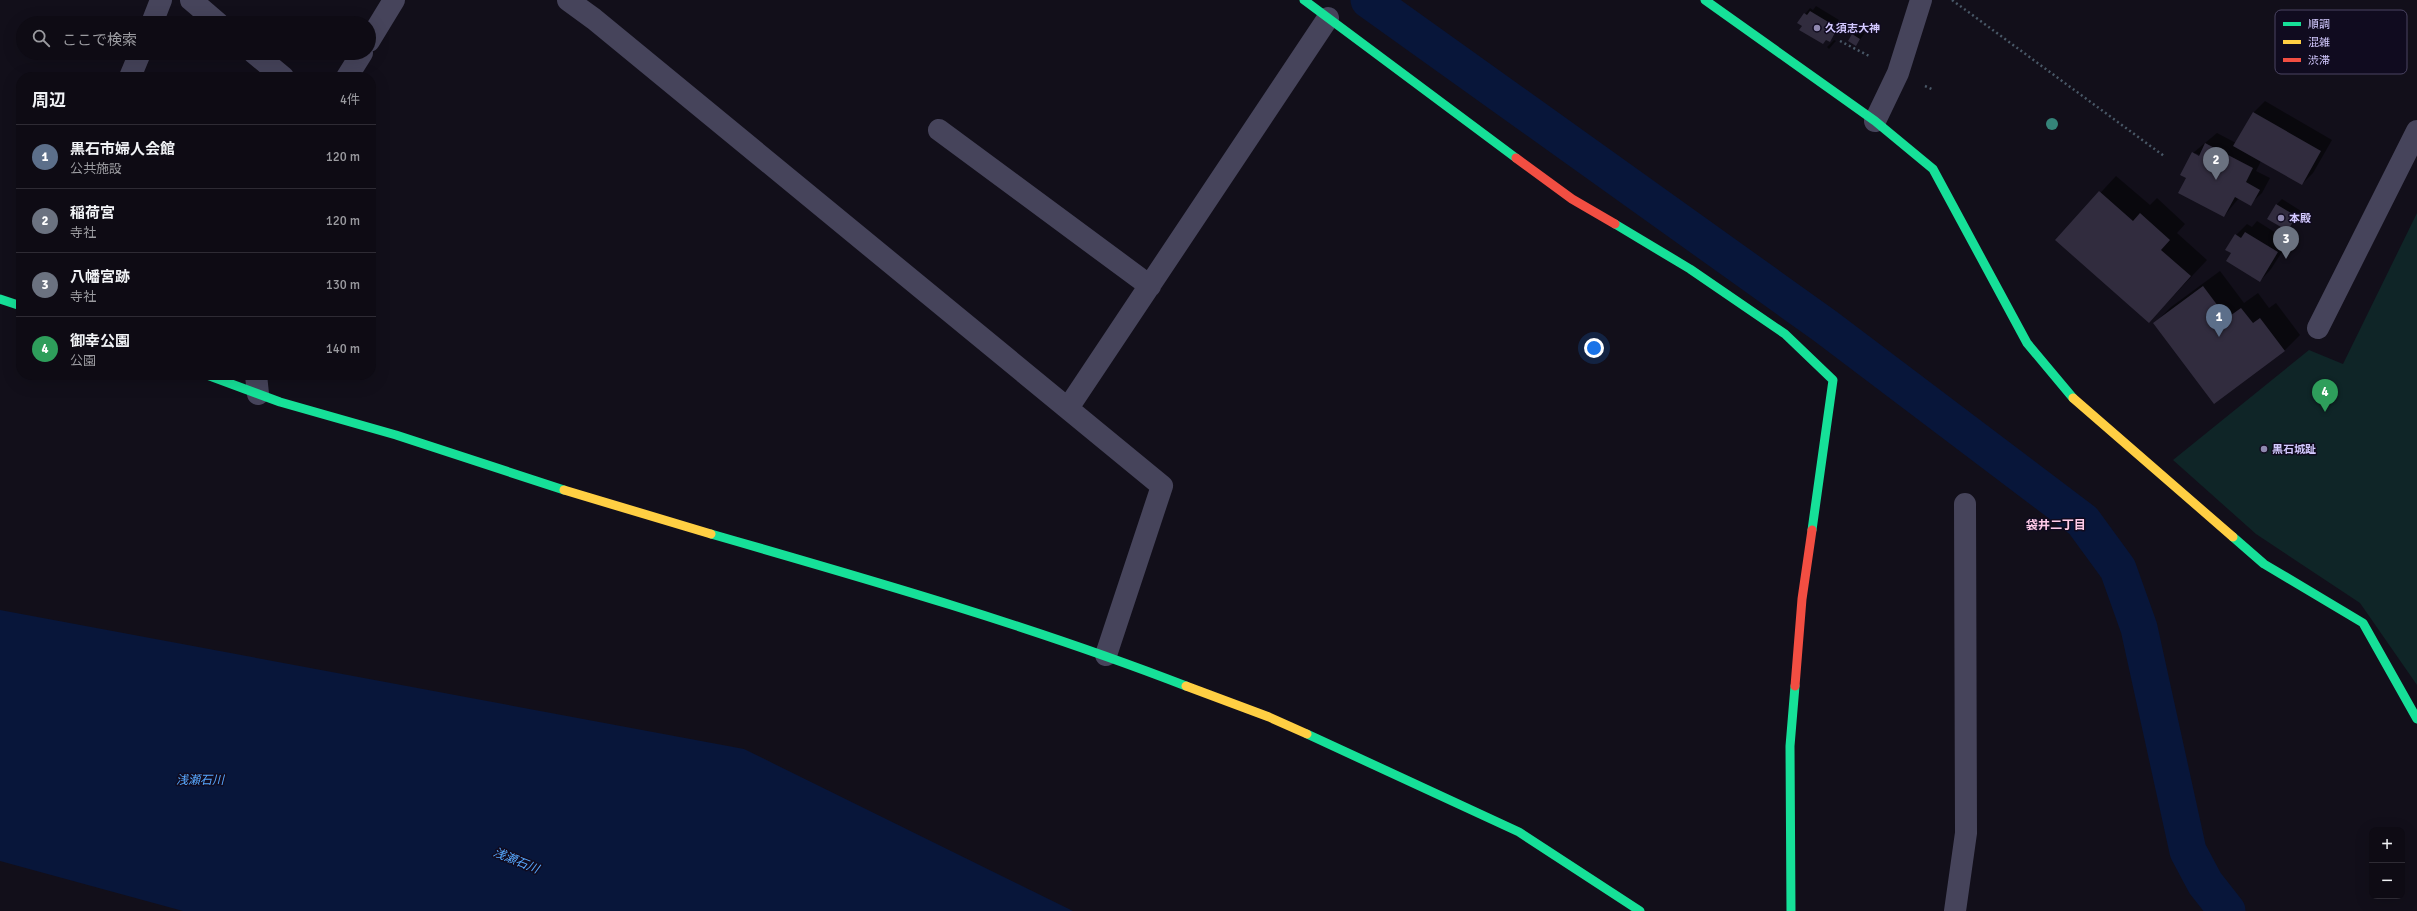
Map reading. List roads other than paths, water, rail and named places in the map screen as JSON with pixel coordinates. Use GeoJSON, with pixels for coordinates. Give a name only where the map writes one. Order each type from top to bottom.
{"type":"FeatureCollection","features":[{"type":"Feature","properties":{"kind":"street"},"geometry":{"type":"LineString","coordinates":[[155,16],[161,0]]}},
{"type":"Feature","properties":{"kind":"street"},"geometry":{"type":"LineString","coordinates":[[191,0],[210,16]]}},
{"type":"Feature","properties":{"kind":"street"},"geometry":{"type":"LineString","coordinates":[[376,30],[394,0]]}},
{"type":"Feature","properties":{"kind":"street"},"geometry":{"type":"LineString","coordinates":[[568,0],[601,24],[1162,486],[1106,655]]}},
{"type":"Feature","properties":{"kind":"street"},"geometry":{"type":"LineString","coordinates":[[1304,0],[1572,199],[1690,269],[1785,334],[1833,380],[1802,599],[1790,746],[1791,911]]}},
{"type":"Feature","properties":{"kind":"street"},"geometry":{"type":"LineString","coordinates":[[1704,0],[1875,121],[1933,169],[2027,343],[2079,405],[2264,564],[2362,623],[2417,719]]}},
{"type":"Feature","properties":{"kind":"street"},"geometry":{"type":"LineString","coordinates":[[1875,121],[1894,81],[1921,0]]}},
{"type":"Feature","properties":{"kind":"street"},"geometry":{"type":"LineString","coordinates":[[1068,408],[1328,18]]}},
{"type":"Feature","properties":{"kind":"street"},"geometry":{"type":"LineString","coordinates":[[132,72],[137,60]]}},
{"type":"Feature","properties":{"kind":"street"},"geometry":{"type":"LineString","coordinates":[[262,60],[277,72]]}},
{"type":"Feature","properties":{"kind":"street"},"geometry":{"type":"LineString","coordinates":[[350,72],[358,60]]}},
{"type":"Feature","properties":{"kind":"street"},"geometry":{"type":"LineString","coordinates":[[939,130],[1150,286]]}},
{"type":"Feature","properties":{"kind":"street"},"geometry":{"type":"LineString","coordinates":[[2318,328],[2417,131]]}},
{"type":"Feature","properties":{"kind":"street"},"geometry":{"type":"LineString","coordinates":[[0,299],[16,304]]}},
{"type":"Feature","properties":{"kind":"street"},"geometry":{"type":"LineString","coordinates":[[235,380],[257,384],[396,435],[604,504],[863,578],[1106,655],[1269,718],[1520,832],[1640,911]]}},
{"type":"Feature","properties":{"kind":"street"},"geometry":{"type":"LineString","coordinates":[[1955,911],[1966,833],[1964,504]]}},
{"type":"Feature","properties":{"kind":"water","name":"浅瀬石川"},"geometry":{"type":"Polygon","coordinates":[[[0,610],[744,749],[1073,911],[183,911],[0,861],[0,610]]]}},
{"type":"Feature","properties":{"kind":"waterway"},"geometry":{"type":"LineString","coordinates":[[1369,0],[1825,326],[2083,521],[2118,569],[2139,628],[2188,851],[2205,883],[2227,911]]}},
{"type":"Feature","properties":{"kind":"place","name":"久須志大神"},"geometry":{"type":"Point","coordinates":[1817,28]}},
{"type":"Feature","properties":{"kind":"place","name":"稲荷宮"},"geometry":{"type":"Point","coordinates":[2216,180]}},
{"type":"Feature","properties":{"kind":"place","name":"本殿"},"geometry":{"type":"Point","coordinates":[2281,218]}},
{"type":"Feature","properties":{"kind":"place","name":"八幡宮跡"},"geometry":{"type":"Point","coordinates":[2286,259]}},
{"type":"Feature","properties":{"kind":"place","name":"黒石市婦人会館"},"geometry":{"type":"Point","coordinates":[2219,337]}},
{"type":"Feature","properties":{"kind":"place","name":"御幸公園"},"geometry":{"type":"Point","coordinates":[2325,412]}},
{"type":"Feature","properties":{"kind":"place","name":"黒石城趾"},"geometry":{"type":"Point","coordinates":[2264,449]}},
{"type":"Feature","properties":{"kind":"district","name":"袋井二丁目"},"geometry":{"type":"Point","coordinates":[2056,525]}}]}
